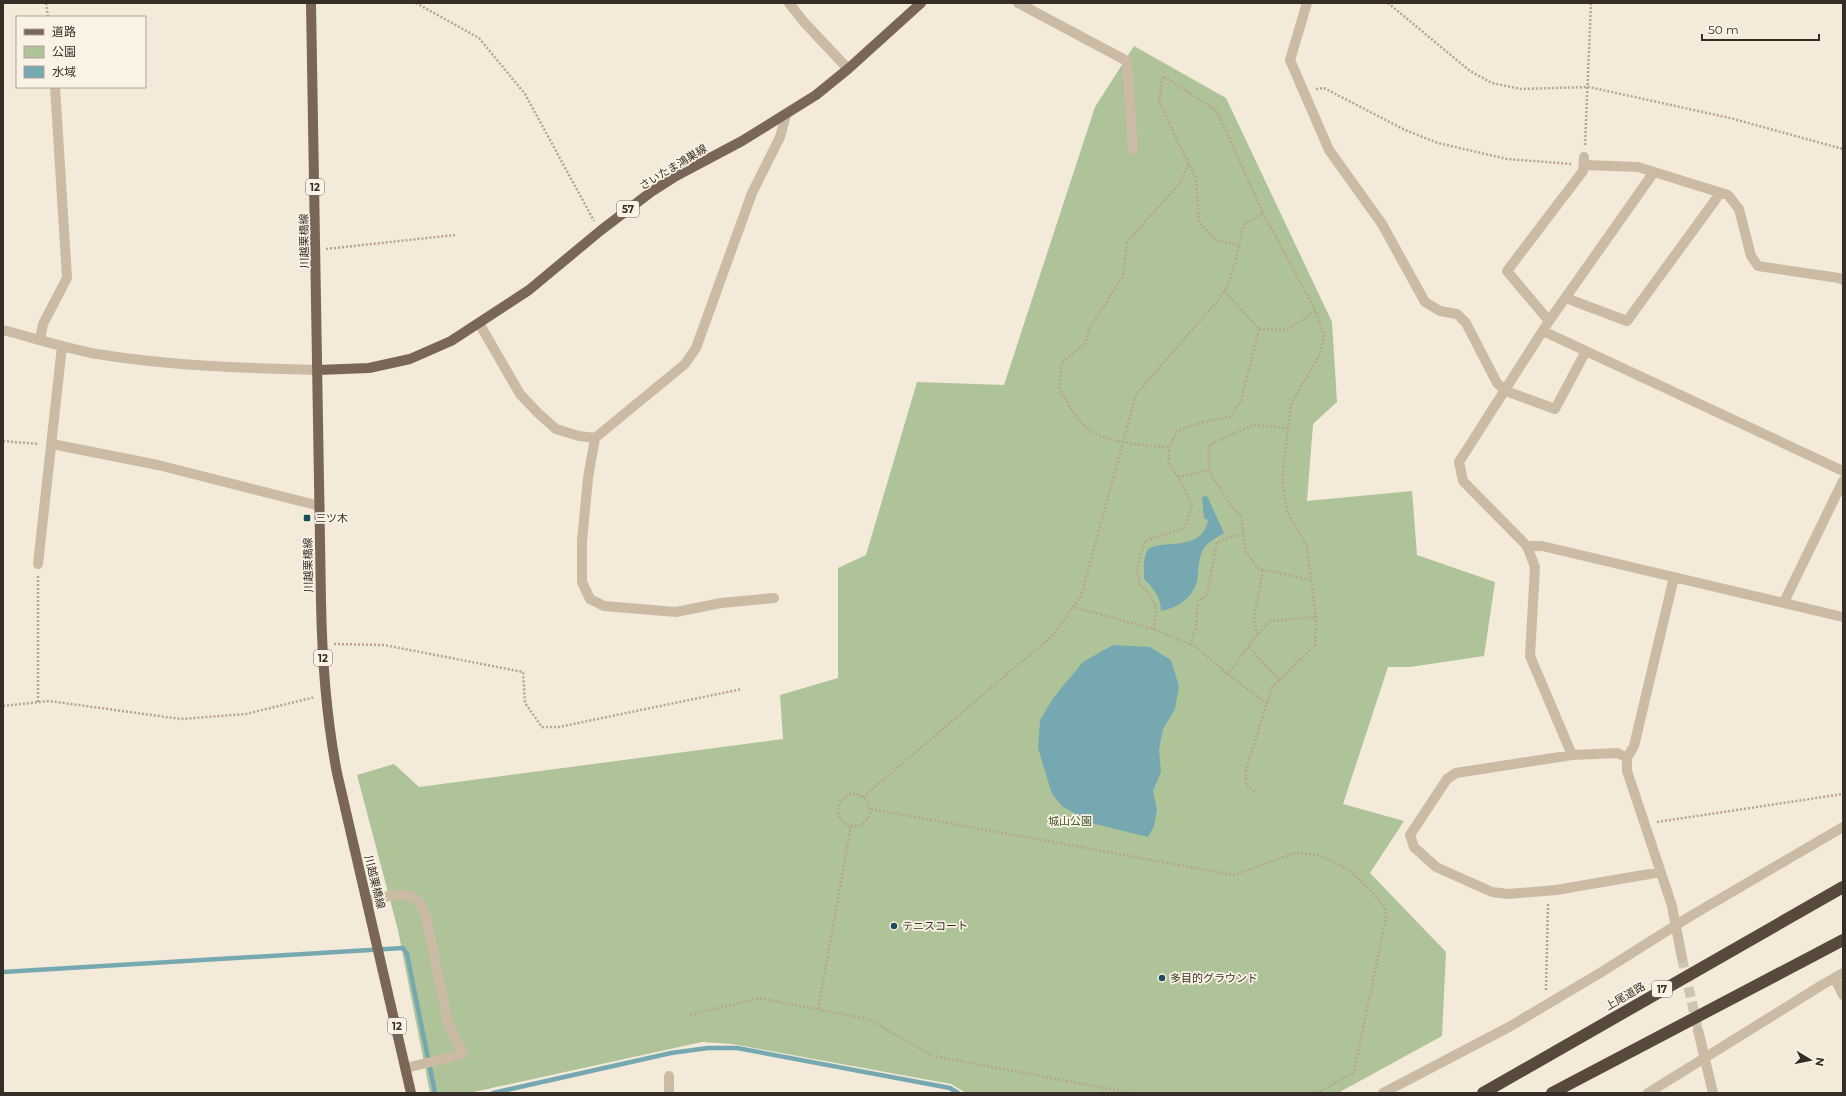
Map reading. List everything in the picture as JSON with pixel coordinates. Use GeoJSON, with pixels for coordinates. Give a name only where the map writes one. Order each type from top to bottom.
{"type":"FeatureCollection","features":[{"type":"Feature","properties":{"kind":"highway","name":"上尾道路"},"geometry":{"type":"LineString","coordinates":[[1483,1093],[1714,959],[1843,887]]}},
{"type":"Feature","properties":{"kind":"highway"},"geometry":{"type":"LineString","coordinates":[[1552,1093],[1843,940]]}},
{"type":"Feature","properties":{"kind":"main road","name":"川越栗橋線"},"geometry":{"type":"LineString","coordinates":[[311,3],[322,644],[325,695],[329,730],[337,773],[382,960],[411,1093]]}},
{"type":"Feature","properties":{"kind":"main road","name":"さいたま鴻巣線"},"geometry":{"type":"LineString","coordinates":[[318,370],[369,368],[410,359],[451,341],[529,290],[627,209],[676,176],[786,115],[816,95],[848,69],[920,3]]}},
{"type":"Feature","properties":{"kind":"street"},"geometry":{"type":"LineString","coordinates":[[789,3],[803,21],[848,69]]}},
{"type":"Feature","properties":{"kind":"street"},"geometry":{"type":"LineString","coordinates":[[1018,3],[1127,61],[1133,149]]}},
{"type":"Feature","properties":{"kind":"street"},"geometry":{"type":"LineString","coordinates":[[1308,3],[1290,60],[1329,150],[1382,224],[1425,302],[1440,311],[1457,314],[1466,323],[1497,383],[1506,391],[1555,409],[1586,351]]}},
{"type":"Feature","properties":{"kind":"street"},"geometry":{"type":"LineString","coordinates":[[40,340],[43,324],[67,278],[55,88]]}},
{"type":"Feature","properties":{"kind":"street"},"geometry":{"type":"LineString","coordinates":[[774,598],[721,604],[676,612],[604,606],[590,599],[582,582],[582,541],[588,478],[595,438],[685,364],[696,348],[752,194],[780,137],[786,115]]}},
{"type":"Feature","properties":{"kind":"street"},"geometry":{"type":"LineString","coordinates":[[1549,321],[1507,271],[1583,171],[1584,161],[1638,167],[1728,195],[1739,209],[1752,256],[1758,266],[1839,278],[1843,280]]}},
{"type":"Feature","properties":{"kind":"street"},"geometry":{"type":"LineString","coordinates":[[1572,755],[1530,656],[1535,567],[1527,546],[1463,481],[1459,462],[1506,391],[1549,321],[1654,172]]}},
{"type":"Feature","properties":{"kind":"street"},"geometry":{"type":"LineString","coordinates":[[1567,296],[1571,300],[1627,321],[1716,199],[1718,192]]}},
{"type":"Feature","properties":{"kind":"street"},"geometry":{"type":"LineString","coordinates":[[479,323],[520,394],[538,413],[556,430],[579,436],[595,438]]}},
{"type":"Feature","properties":{"kind":"street"},"geometry":{"type":"LineString","coordinates":[[3,330],[96,354],[181,364],[318,370]]}},
{"type":"Feature","properties":{"kind":"street"},"geometry":{"type":"LineString","coordinates":[[1543,331],[1843,471]]}},
{"type":"Feature","properties":{"kind":"street"},"geometry":{"type":"LineString","coordinates":[[38,564],[62,346]]}},
{"type":"Feature","properties":{"kind":"street"},"geometry":{"type":"LineString","coordinates":[[52,444],[158,465],[320,506]]}},
{"type":"Feature","properties":{"kind":"street"},"geometry":{"type":"LineString","coordinates":[[1784,602],[1843,481]]}},
{"type":"Feature","properties":{"kind":"street"},"geometry":{"type":"LineString","coordinates":[[1527,546],[1542,546],[1843,616]]}},
{"type":"Feature","properties":{"kind":"street"},"geometry":{"type":"LineString","coordinates":[[1674,577],[1634,746],[1627,758],[1627,770],[1672,906],[1682,958]]}},
{"type":"Feature","properties":{"kind":"street"},"geometry":{"type":"LineString","coordinates":[[1627,758],[1618,753],[1572,755],[1456,773],[1447,778],[1410,835],[1414,847],[1436,867],[1457,878],[1492,892],[1508,894],[1548,891],[1661,872]]}},
{"type":"Feature","properties":{"kind":"street"},"geometry":{"type":"LineString","coordinates":[[1383,1093],[1509,1027],[1600,974],[1675,925],[1843,827]]}},
{"type":"Feature","properties":{"kind":"street"},"geometry":{"type":"LineString","coordinates":[[367,901],[399,894],[410,896],[420,902],[426,916],[448,1023],[463,1054],[406,1068]]}},
{"type":"Feature","properties":{"kind":"street"},"geometry":{"type":"LineString","coordinates":[[1648,1093],[1839,976],[1843,995]]}},
{"type":"Feature","properties":{"kind":"street"},"geometry":{"type":"LineString","coordinates":[[1698,1030],[1713,1093]]}},
{"type":"Feature","properties":{"kind":"street"},"geometry":{"type":"LineString","coordinates":[[669,1076],[669,1093]]}},
{"type":"Feature","properties":{"kind":"path"},"geometry":{"type":"LineString","coordinates":[[46,3],[48,16]]}},
{"type":"Feature","properties":{"kind":"path"},"geometry":{"type":"LineString","coordinates":[[416,3],[479,38],[525,94],[600,231]]}},
{"type":"Feature","properties":{"kind":"path"},"geometry":{"type":"LineString","coordinates":[[1388,3],[1470,71],[1492,83],[1521,89],[1588,87],[1730,118],[1843,149]]}},
{"type":"Feature","properties":{"kind":"path"},"geometry":{"type":"LineString","coordinates":[[1304,90],[1324,88],[1405,130],[1438,143],[1507,160],[1584,161],[1590,3]]}},
{"type":"Feature","properties":{"kind":"path"},"geometry":{"type":"LineString","coordinates":[[1239,246],[1214,239],[1199,221],[1196,178],[1159,100],[1163,76],[1217,111],[1263,213],[1316,311],[1324,337],[1319,356],[1291,404],[1282,481],[1287,512],[1307,546],[1316,617],[1315,646],[1272,688],[1246,770],[1246,785],[1255,791]]}},
{"type":"Feature","properties":{"kind":"path"},"geometry":{"type":"LineString","coordinates":[[1169,448],[1123,442],[1096,435],[1081,423],[1059,388],[1062,362],[1086,343],[1088,329],[1123,276],[1127,242],[1180,183],[1189,164]]}},
{"type":"Feature","properties":{"kind":"path"},"geometry":{"type":"LineString","coordinates":[[863,796],[1053,635],[1081,596],[1136,394],[1230,283],[1243,225],[1263,213]]}},
{"type":"Feature","properties":{"kind":"path"},"geometry":{"type":"LineString","coordinates":[[316,250],[455,235]]}},
{"type":"Feature","properties":{"kind":"path"},"geometry":{"type":"LineString","coordinates":[[1224,291],[1259,329],[1286,330],[1316,311]]}},
{"type":"Feature","properties":{"kind":"path"},"geometry":{"type":"LineString","coordinates":[[1154,629],[1156,607],[1149,594],[1140,584],[1137,568],[1145,541],[1184,528],[1192,505],[1178,478],[1169,465],[1169,448],[1177,431],[1200,423],[1230,417],[1241,401],[1259,329]]}},
{"type":"Feature","properties":{"kind":"path"},"geometry":{"type":"LineString","coordinates":[[1288,428],[1253,425],[1208,445],[1209,470],[1227,500],[1241,518],[1246,552],[1259,569],[1311,580]]}},
{"type":"Feature","properties":{"kind":"path"},"geometry":{"type":"LineString","coordinates":[[3,441],[52,444]]}},
{"type":"Feature","properties":{"kind":"path"},"geometry":{"type":"LineString","coordinates":[[1178,478],[1209,470]]}},
{"type":"Feature","properties":{"kind":"path"},"geometry":{"type":"LineString","coordinates":[[1190,645],[1196,626],[1198,601],[1207,596],[1217,542],[1243,534]]}},
{"type":"Feature","properties":{"kind":"path"},"geometry":{"type":"LineString","coordinates":[[38,564],[38,702]]}},
{"type":"Feature","properties":{"kind":"path"},"geometry":{"type":"LineString","coordinates":[[1257,634],[1254,618],[1263,570]]}},
{"type":"Feature","properties":{"kind":"path"},"geometry":{"type":"LineString","coordinates":[[1073,607],[1154,629],[1190,645],[1196,648],[1267,704]]}},
{"type":"Feature","properties":{"kind":"path"},"geometry":{"type":"LineString","coordinates":[[1228,674],[1257,634],[1270,621],[1316,617]]}},
{"type":"Feature","properties":{"kind":"path"},"geometry":{"type":"LineString","coordinates":[[322,644],[384,645],[523,672],[525,703],[542,727],[559,727],[742,689]]}},
{"type":"Feature","properties":{"kind":"path"},"geometry":{"type":"LineString","coordinates":[[1248,647],[1280,680]]}},
{"type":"Feature","properties":{"kind":"path"},"geometry":{"type":"LineString","coordinates":[[3,706],[49,701],[181,719],[246,714],[325,695]]}},
{"type":"Feature","properties":{"kind":"path"},"geometry":{"type":"LineString","coordinates":[[851,794],[863,796],[868,801],[871,809],[868,819],[864,824],[851,826],[841,820],[838,807],[845,796],[851,794]]}},
{"type":"Feature","properties":{"kind":"path"},"geometry":{"type":"LineString","coordinates":[[1645,824],[1843,794]]}},
{"type":"Feature","properties":{"kind":"path"},"geometry":{"type":"LineString","coordinates":[[871,809],[1234,875],[1295,853],[1320,855],[1349,870],[1374,894],[1385,908],[1386,918],[1354,1072],[1322,1090],[1312,1093]]}},
{"type":"Feature","properties":{"kind":"path"},"geometry":{"type":"LineString","coordinates":[[818,1009],[851,826]]}},
{"type":"Feature","properties":{"kind":"path"},"geometry":{"type":"LineString","coordinates":[[1548,891],[1545,987],[1550,1003]]}},
{"type":"Feature","properties":{"kind":"path"},"geometry":{"type":"LineString","coordinates":[[690,1015],[759,998],[868,1019],[933,1056],[1132,1093]]}},
{"type":"Feature","properties":{"kind":"green space","name":"城山公園"},"geometry":{"type":"Polygon","coordinates":[[[1134,46],[1226,98],[1332,322],[1337,402],[1313,424],[1307,501],[1412,491],[1417,555],[1495,582],[1484,656],[1410,667],[1388,667],[1343,804],[1404,821],[1370,873],[1446,952],[1442,1036],[1338,1093],[966,1093],[951,1084],[732,1044],[702,1042],[469,1093],[430,1093],[398,930],[357,775],[394,764],[419,787],[783,739],[780,695],[838,678],[838,568],[866,555],[917,382],[1004,385],[1095,107],[1134,46]]]}},
{"type":"Feature","properties":{"kind":"water"},"geometry":{"type":"Polygon","coordinates":[[[1207,496],[1224,533],[1204,548],[1200,560],[1197,581],[1188,597],[1178,605],[1161,611],[1158,597],[1144,579],[1144,565],[1147,551],[1152,547],[1189,541],[1197,538],[1204,531],[1208,520],[1204,518],[1202,497],[1207,496]]]}},
{"type":"Feature","properties":{"kind":"water"},"geometry":{"type":"Polygon","coordinates":[[[1113,645],[1150,647],[1171,660],[1179,686],[1175,709],[1163,729],[1159,749],[1161,772],[1153,791],[1157,810],[1154,826],[1148,837],[1091,823],[1062,806],[1052,794],[1038,748],[1040,720],[1054,697],[1083,662],[1113,645]]]}},
{"type":"Feature","properties":{"kind":"waterway"},"geometry":{"type":"LineString","coordinates":[[3,972],[403,948],[407,954],[435,1093]]}},
{"type":"Feature","properties":{"kind":"waterway"},"geometry":{"type":"LineString","coordinates":[[493,1093],[671,1053],[708,1048],[737,1048],[950,1088],[958,1093]]}},
{"type":"Feature","properties":{"kind":"tunnel"},"geometry":{"type":"LineString","coordinates":[[1682,958],[1698,1030]]}},
{"type":"Feature","properties":{"kind":"place","name":"三ツ木"},"geometry":{"type":"Point","coordinates":[307,518]}},
{"type":"Feature","properties":{"kind":"place","name":"テニスコート"},"geometry":{"type":"Point","coordinates":[894,926]}},
{"type":"Feature","properties":{"kind":"place","name":"多目的グラウンド"},"geometry":{"type":"Point","coordinates":[1162,978]}}]}
